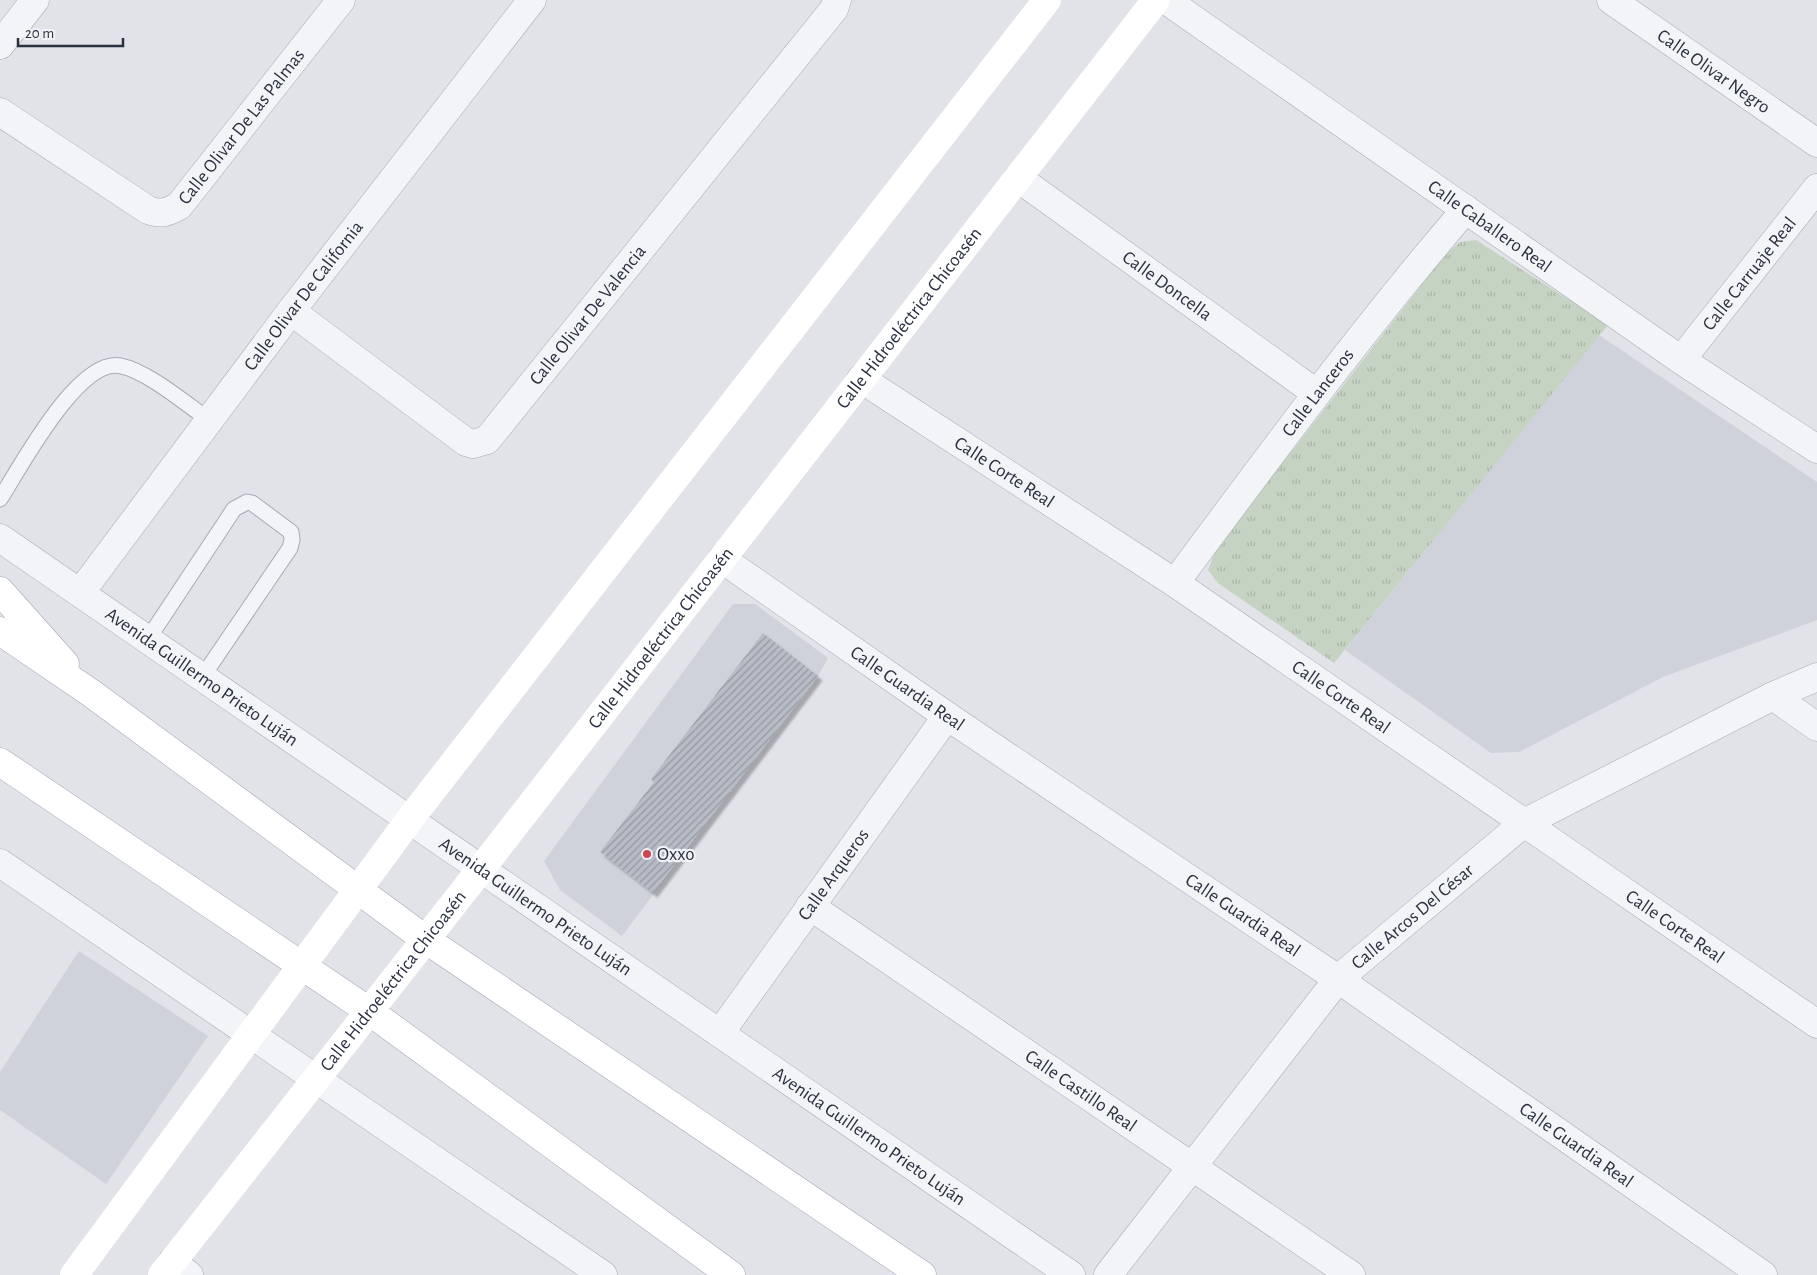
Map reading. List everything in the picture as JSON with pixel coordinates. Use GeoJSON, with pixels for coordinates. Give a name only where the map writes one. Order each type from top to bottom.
{"type":"FeatureCollection","features":[{"type":"Feature","properties":{"kind":"main road"},"geometry":{"type":"LineString","coordinates":[[74,1275],[252,1036],[410,819],[1046,0]]}},
{"type":"Feature","properties":{"kind":"main road","name":"Calle Hidroeléctrica Chicoasén"},"geometry":{"type":"LineString","coordinates":[[174,1271],[316,1078],[481,869],[1156,0]]}},
{"type":"Feature","properties":{"kind":"main road"},"geometry":{"type":"LineString","coordinates":[[0,590],[90,694]]}},
{"type":"Feature","properties":{"kind":"main road"},"geometry":{"type":"LineString","coordinates":[[0,631],[90,694],[425,940],[922,1275]]}},
{"type":"Feature","properties":{"kind":"main road"},"geometry":{"type":"LineString","coordinates":[[0,762],[369,1011],[731,1275]]}},
{"type":"Feature","properties":{"kind":"street"},"geometry":{"type":"LineString","coordinates":[[0,44],[34,0]]}},
{"type":"Feature","properties":{"kind":"street","name":"Calle Olivar De Las Palmas"},"geometry":{"type":"LineString","coordinates":[[0,112],[148,210],[158,214],[168,211],[179,206],[341,0]]}},
{"type":"Feature","properties":{"kind":"street","name":"Calle Olivar De California"},"geometry":{"type":"LineString","coordinates":[[80,593],[291,311],[532,0]]}},
{"type":"Feature","properties":{"kind":"street","name":"Calle Olivar De Valencia"},"geometry":{"type":"LineString","coordinates":[[291,311],[466,442],[473,444],[487,440],[834,9],[837,0]]}},
{"type":"Feature","properties":{"kind":"street","name":"Calle Caballero Real"},"geometry":{"type":"LineString","coordinates":[[1166,0],[1681,360],[1817,448]]}},
{"type":"Feature","properties":{"kind":"street","name":"Calle Olivar Negro"},"geometry":{"type":"LineString","coordinates":[[1611,0],[1817,143]]}},
{"type":"Feature","properties":{"kind":"street","name":"Calle Doncella"},"geometry":{"type":"LineString","coordinates":[[1018,178],[1316,393]]}},
{"type":"Feature","properties":{"kind":"street","name":"Calle Carruaje Real"},"geometry":{"type":"LineString","coordinates":[[1681,360],[1817,188]]}},
{"type":"Feature","properties":{"kind":"street","name":"Calle Lanceros"},"geometry":{"type":"LineString","coordinates":[[1175,583],[1316,393],[1410,274],[1466,209]]}},
{"type":"Feature","properties":{"kind":"street","name":"Calle Corte Real"},"geometry":{"type":"LineString","coordinates":[[861,379],[1175,583],[1817,1024]]}},
{"type":"Feature","properties":{"kind":"street","name":"Avenida Guillermo Prieto Luján"},"geometry":{"type":"LineString","coordinates":[[0,538],[1071,1275]]}},
{"type":"Feature","properties":{"kind":"street","name":"Calle Guardia Real"},"geometry":{"type":"LineString","coordinates":[[722,559],[947,716],[1338,979],[1763,1275]]}},
{"type":"Feature","properties":{"kind":"street","name":"Calle Arcos Del César"},"geometry":{"type":"LineString","coordinates":[[1108,1275],[1338,979],[1524,823],[1773,696],[1817,677]]}},
{"type":"Feature","properties":{"kind":"street"},"geometry":{"type":"LineString","coordinates":[[1773,696],[1817,728]]}},
{"type":"Feature","properties":{"kind":"street","name":"Calle Arqueros"},"geometry":{"type":"LineString","coordinates":[[720,1033],[947,716]]}},
{"type":"Feature","properties":{"kind":"street"},"geometry":{"type":"LineString","coordinates":[[0,863],[603,1275]]}},
{"type":"Feature","properties":{"kind":"street","name":"Calle Castillo Real"},"geometry":{"type":"LineString","coordinates":[[810,906],[1351,1275]]}},
{"type":"Feature","properties":{"kind":"lane"},"geometry":{"type":"LineString","coordinates":[[0,499],[68,395],[84,379],[99,369],[119,365],[136,370],[209,420]]}},
{"type":"Feature","properties":{"kind":"lane"},"geometry":{"type":"LineString","coordinates":[[148,639],[234,509],[247,502],[252,504],[291,532],[290,548],[203,676]]}},
{"type":"Feature","properties":{"kind":"shaded area"},"geometry":{"type":"Polygon","coordinates":[[[1599,335],[1817,482],[1817,620],[1663,677],[1519,752],[1491,753],[1345,650],[1599,335]]]}},
{"type":"Feature","properties":{"kind":"shaded area"},"geometry":{"type":"Polygon","coordinates":[[[733,604],[755,604],[828,658],[818,676],[622,936],[560,890],[544,861],[733,604]]]}},
{"type":"Feature","properties":{"kind":"shaded area"},"geometry":{"type":"Polygon","coordinates":[[[79,951],[208,1036],[106,1184],[0,1110],[0,1072],[79,951]]]}},
{"type":"Feature","properties":{"kind":"green space"},"geometry":{"type":"Polygon","coordinates":[[[1476,240],[1608,325],[1334,663],[1218,583],[1208,570],[1217,547],[1445,255],[1460,242],[1476,240]]]}},
{"type":"Feature","properties":{"kind":"building"},"geometry":{"type":"Polygon","coordinates":[[[763,633],[818,676],[653,893],[600,852],[654,782],[651,779],[763,633]]]}},
{"type":"Feature","properties":{"kind":"place","name":"Oxxo"},"geometry":{"type":"Point","coordinates":[647,854]}}]}
